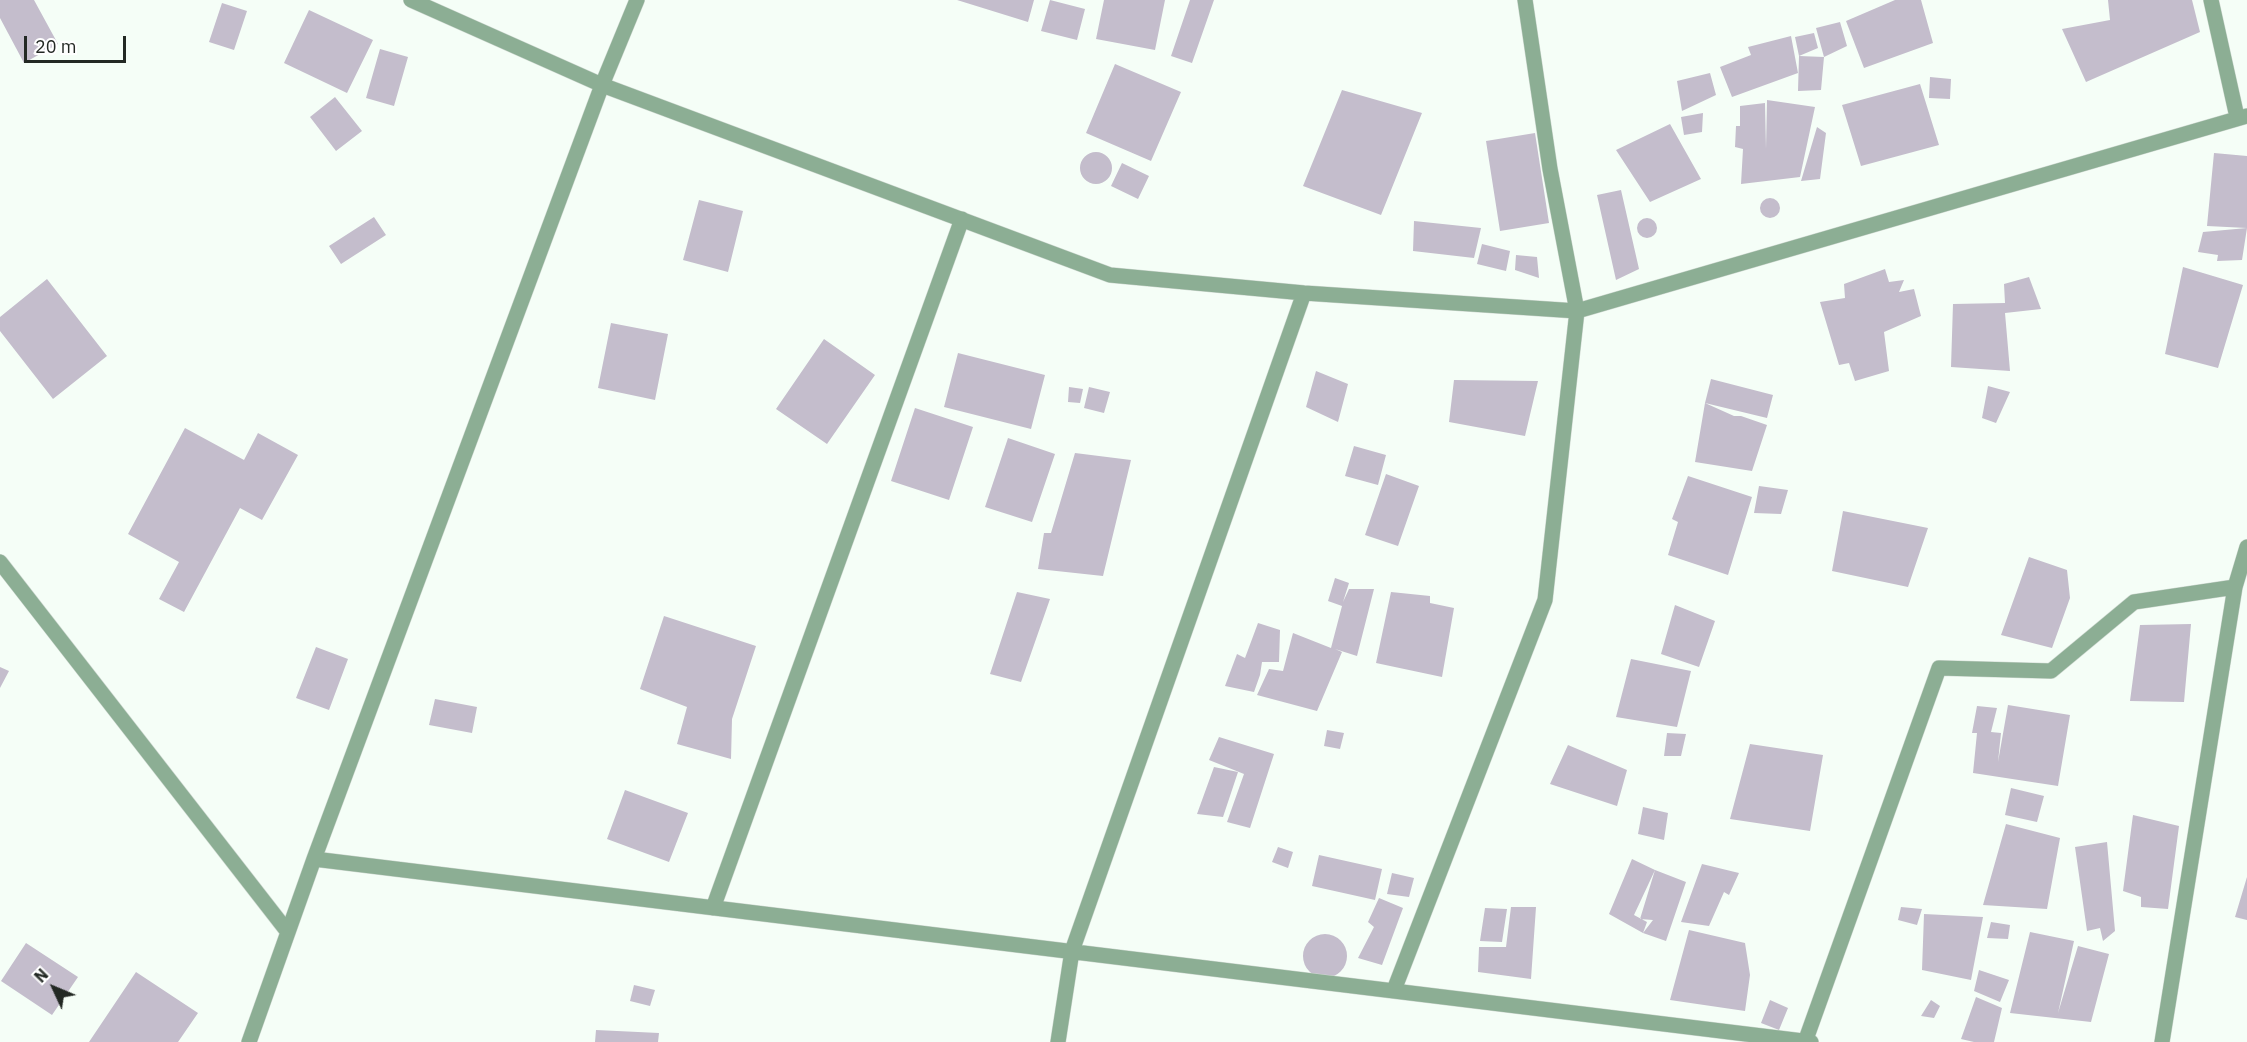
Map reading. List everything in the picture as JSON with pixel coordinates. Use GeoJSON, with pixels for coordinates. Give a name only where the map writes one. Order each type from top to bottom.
{"type":"FeatureCollection","features":[{"type":"Feature","properties":{"kind":"street"},"geometry":{"type":"LineString","coordinates":[[411,0],[602,85],[1110,275],[1304,293],[1577,310],[2242,116],[2211,0]]}},
{"type":"Feature","properties":{"kind":"street"},"geometry":{"type":"LineString","coordinates":[[249,1042],[287,930],[602,85],[637,0]]}},
{"type":"Feature","properties":{"kind":"street"},"geometry":{"type":"LineString","coordinates":[[1394,990],[1545,600],[1577,310],[1551,169],[1525,0]]}},
{"type":"Feature","properties":{"kind":"street"},"geometry":{"type":"LineString","coordinates":[[713,908],[962,219]]}},
{"type":"Feature","properties":{"kind":"street"},"geometry":{"type":"LineString","coordinates":[[1058,1042],[1072,951],[1304,293]]}},
{"type":"Feature","properties":{"kind":"street"},"geometry":{"type":"LineString","coordinates":[[2162,1042],[2235,587],[2247,547]]}},
{"type":"Feature","properties":{"kind":"street"},"geometry":{"type":"LineString","coordinates":[[0,562],[287,930]]}},
{"type":"Feature","properties":{"kind":"street"},"geometry":{"type":"LineString","coordinates":[[314,859],[1807,1042],[1940,668],[2051,671],[2134,602],[2235,587]]}},
{"type":"Feature","properties":{"kind":"building"},"geometry":{"type":"Polygon","coordinates":[[[0,0],[34,0],[58,44],[24,63],[0,18],[0,0]]]}},
{"type":"Feature","properties":{"kind":"building"},"geometry":{"type":"Polygon","coordinates":[[[957,0],[1034,0],[1028,22],[957,0]]]}},
{"type":"Feature","properties":{"kind":"building"},"geometry":{"type":"Polygon","coordinates":[[[1050,0],[1085,9],[1077,40],[1041,31],[1050,0]]]}},
{"type":"Feature","properties":{"kind":"building"},"geometry":{"type":"Polygon","coordinates":[[[1104,0],[1165,0],[1155,50],[1096,39],[1104,0]]]}},
{"type":"Feature","properties":{"kind":"building"},"geometry":{"type":"Polygon","coordinates":[[[1190,0],[1214,0],[1192,63],[1171,56],[1190,0]]]}},
{"type":"Feature","properties":{"kind":"building"},"geometry":{"type":"Polygon","coordinates":[[[1895,0],[1921,0],[1933,43],[1864,68],[1846,21],[1895,0]]]}},
{"type":"Feature","properties":{"kind":"building"},"geometry":{"type":"Polygon","coordinates":[[[2108,0],[2192,0],[2200,32],[2086,82],[2062,29],[2110,20],[2108,0]]]}},
{"type":"Feature","properties":{"kind":"building"},"geometry":{"type":"Polygon","coordinates":[[[222,3],[247,11],[234,50],[209,42],[222,3]]]}},
{"type":"Feature","properties":{"kind":"building"},"geometry":{"type":"Polygon","coordinates":[[[309,10],[373,40],[347,93],[284,63],[309,10]]]}},
{"type":"Feature","properties":{"kind":"building"},"geometry":{"type":"Polygon","coordinates":[[[1840,22],[1847,46],[1824,57],[1816,28],[1840,22]]]}},
{"type":"Feature","properties":{"kind":"building"},"geometry":{"type":"Polygon","coordinates":[[[1814,33],[1818,48],[1799,56],[1795,37],[1814,33]]]}},
{"type":"Feature","properties":{"kind":"building"},"geometry":{"type":"Polygon","coordinates":[[[1791,36],[1798,73],[1732,97],[1720,67],[1751,55],[1748,47],[1791,36]]]}},
{"type":"Feature","properties":{"kind":"building"},"geometry":{"type":"Polygon","coordinates":[[[380,49],[408,57],[394,106],[366,98],[380,49]]]}},
{"type":"Feature","properties":{"kind":"building"},"geometry":{"type":"Polygon","coordinates":[[[1799,56],[1824,57],[1821,90],[1798,91],[1799,56]]]}},
{"type":"Feature","properties":{"kind":"building"},"geometry":{"type":"Polygon","coordinates":[[[1115,64],[1181,92],[1151,161],[1086,133],[1115,64]]]}},
{"type":"Feature","properties":{"kind":"building"},"geometry":{"type":"Polygon","coordinates":[[[1710,73],[1716,95],[1682,111],[1677,81],[1710,73]]]}},
{"type":"Feature","properties":{"kind":"building"},"geometry":{"type":"Polygon","coordinates":[[[1930,77],[1951,79],[1950,99],[1929,98],[1930,77]]]}},
{"type":"Feature","properties":{"kind":"building"},"geometry":{"type":"Polygon","coordinates":[[[1920,84],[1939,145],[1861,166],[1842,105],[1920,84]]]}},
{"type":"Feature","properties":{"kind":"building"},"geometry":{"type":"Polygon","coordinates":[[[1342,90],[1422,113],[1381,215],[1303,186],[1342,90]]]}},
{"type":"Feature","properties":{"kind":"building"},"geometry":{"type":"Polygon","coordinates":[[[335,97],[362,131],[336,151],[310,117],[335,97]]]}},
{"type":"Feature","properties":{"kind":"building"},"geometry":{"type":"Polygon","coordinates":[[[1767,100],[1815,107],[1800,177],[1741,184],[1743,149],[1735,147],[1736,126],[1740,126],[1740,106],[1765,103],[1766,149],[1767,100]]]}},
{"type":"Feature","properties":{"kind":"building"},"geometry":{"type":"Polygon","coordinates":[[[1703,113],[1702,132],[1684,135],[1681,117],[1703,113]]]}},
{"type":"Feature","properties":{"kind":"building"},"geometry":{"type":"Polygon","coordinates":[[[1670,124],[1701,179],[1650,202],[1616,150],[1670,124]]]}},
{"type":"Feature","properties":{"kind":"building"},"geometry":{"type":"Polygon","coordinates":[[[1817,127],[1826,133],[1820,179],[1801,181],[1817,127]]]}},
{"type":"Feature","properties":{"kind":"building"},"geometry":{"type":"Polygon","coordinates":[[[1535,133],[1549,223],[1500,231],[1486,141],[1535,133]]]}},
{"type":"Feature","properties":{"kind":"building"},"geometry":{"type":"Polygon","coordinates":[[[1096,152],[1108,156],[1112,168],[1108,180],[1096,184],[1084,180],[1080,168],[1084,156],[1096,152]]]}},
{"type":"Feature","properties":{"kind":"building"},"geometry":{"type":"Polygon","coordinates":[[[2214,153],[2247,156],[2247,228],[2207,226],[2214,153]]]}},
{"type":"Feature","properties":{"kind":"building"},"geometry":{"type":"Polygon","coordinates":[[[1122,163],[1149,176],[1138,199],[1111,186],[1122,163]]]}},
{"type":"Feature","properties":{"kind":"building"},"geometry":{"type":"Polygon","coordinates":[[[1621,190],[1639,269],[1616,280],[1597,195],[1621,190]]]}},
{"type":"Feature","properties":{"kind":"building"},"geometry":{"type":"Polygon","coordinates":[[[1770,198],[1777,201],[1780,208],[1777,215],[1770,218],[1763,215],[1760,208],[1763,201],[1770,198]]]}},
{"type":"Feature","properties":{"kind":"building"},"geometry":{"type":"Polygon","coordinates":[[[699,200],[743,211],[728,272],[683,260],[699,200]]]}},
{"type":"Feature","properties":{"kind":"building"},"geometry":{"type":"Polygon","coordinates":[[[374,217],[386,235],[341,264],[329,246],[374,217]]]}},
{"type":"Feature","properties":{"kind":"building"},"geometry":{"type":"Polygon","coordinates":[[[1647,218],[1654,221],[1657,228],[1654,235],[1647,238],[1640,235],[1637,228],[1640,221],[1647,218]]]}},
{"type":"Feature","properties":{"kind":"building"},"geometry":{"type":"Polygon","coordinates":[[[1414,221],[1481,228],[1474,258],[1413,251],[1414,221]]]}},
{"type":"Feature","properties":{"kind":"building"},"geometry":{"type":"Polygon","coordinates":[[[2247,228],[2242,260],[2217,261],[2218,255],[2198,252],[2203,232],[2247,228]]]}},
{"type":"Feature","properties":{"kind":"building"},"geometry":{"type":"Polygon","coordinates":[[[1482,244],[1510,251],[1506,271],[1477,264],[1482,244]]]}},
{"type":"Feature","properties":{"kind":"building"},"geometry":{"type":"Polygon","coordinates":[[[1516,255],[1537,257],[1539,278],[1515,270],[1516,255]]]}},
{"type":"Feature","properties":{"kind":"building"},"geometry":{"type":"Polygon","coordinates":[[[2183,267],[2243,285],[2218,368],[2165,354],[2183,267]]]}},
{"type":"Feature","properties":{"kind":"building"},"geometry":{"type":"Polygon","coordinates":[[[1885,269],[1889,282],[1904,280],[1899,292],[1914,289],[1921,316],[1884,332],[1889,371],[1855,381],[1849,363],[1839,365],[1820,302],[1845,298],[1844,284],[1885,269]]]}},
{"type":"Feature","properties":{"kind":"building"},"geometry":{"type":"Polygon","coordinates":[[[2029,277],[2041,309],[2005,313],[2010,371],[1951,367],[1953,304],[2005,303],[2004,284],[2029,277]]]}},
{"type":"Feature","properties":{"kind":"building"},"geometry":{"type":"Polygon","coordinates":[[[47,279],[107,356],[53,399],[0,331],[0,317],[47,279]]]}},
{"type":"Feature","properties":{"kind":"building"},"geometry":{"type":"Polygon","coordinates":[[[611,323],[668,334],[655,400],[598,388],[611,323]]]}},
{"type":"Feature","properties":{"kind":"building"},"geometry":{"type":"Polygon","coordinates":[[[824,339],[875,375],[827,444],[776,409],[824,339]]]}},
{"type":"Feature","properties":{"kind":"building"},"geometry":{"type":"Polygon","coordinates":[[[958,353],[1045,375],[1031,429],[944,407],[958,353]]]}},
{"type":"Feature","properties":{"kind":"building"},"geometry":{"type":"Polygon","coordinates":[[[1316,371],[1348,384],[1338,422],[1306,407],[1316,371]]]}},
{"type":"Feature","properties":{"kind":"building"},"geometry":{"type":"Polygon","coordinates":[[[1711,379],[1773,395],[1767,418],[1705,403],[1711,379]]]}},
{"type":"Feature","properties":{"kind":"building"},"geometry":{"type":"Polygon","coordinates":[[[1454,380],[1538,381],[1525,436],[1449,422],[1454,380]]]}},
{"type":"Feature","properties":{"kind":"building"},"geometry":{"type":"Polygon","coordinates":[[[1988,386],[2010,392],[1996,423],[1982,418],[1988,386]]]}},
{"type":"Feature","properties":{"kind":"building"},"geometry":{"type":"Polygon","coordinates":[[[1069,387],[1083,389],[1080,403],[1068,402],[1069,387]]]}},
{"type":"Feature","properties":{"kind":"building"},"geometry":{"type":"Polygon","coordinates":[[[1089,387],[1110,392],[1104,413],[1084,408],[1089,387]]]}},
{"type":"Feature","properties":{"kind":"building"},"geometry":{"type":"Polygon","coordinates":[[[1705,403],[1734,416],[1741,416],[1767,425],[1752,471],[1695,462],[1705,403]]]}},
{"type":"Feature","properties":{"kind":"building"},"geometry":{"type":"Polygon","coordinates":[[[915,408],[973,427],[949,500],[891,481],[915,408]]]}},
{"type":"Feature","properties":{"kind":"building"},"geometry":{"type":"Polygon","coordinates":[[[185,428],[244,460],[258,433],[298,455],[262,520],[240,508],[184,612],[159,599],[179,562],[128,534],[185,428]]]}},
{"type":"Feature","properties":{"kind":"building"},"geometry":{"type":"Polygon","coordinates":[[[1008,438],[1055,454],[1032,522],[985,507],[1008,438]]]}},
{"type":"Feature","properties":{"kind":"building"},"geometry":{"type":"Polygon","coordinates":[[[1354,446],[1386,455],[1378,485],[1345,476],[1354,446]]]}},
{"type":"Feature","properties":{"kind":"building"},"geometry":{"type":"Polygon","coordinates":[[[1075,453],[1131,460],[1103,576],[1038,569],[1044,533],[1051,533],[1075,453]]]}},
{"type":"Feature","properties":{"kind":"building"},"geometry":{"type":"Polygon","coordinates":[[[1386,474],[1419,486],[1398,546],[1365,535],[1386,474]]]}},
{"type":"Feature","properties":{"kind":"building"},"geometry":{"type":"Polygon","coordinates":[[[1688,476],[1752,497],[1728,575],[1668,555],[1678,522],[1672,519],[1688,476]]]}},
{"type":"Feature","properties":{"kind":"building"},"geometry":{"type":"Polygon","coordinates":[[[1759,486],[1788,490],[1781,514],[1754,513],[1759,486]]]}},
{"type":"Feature","properties":{"kind":"building"},"geometry":{"type":"Polygon","coordinates":[[[1843,511],[1928,528],[1908,587],[1832,571],[1843,511]]]}},
{"type":"Feature","properties":{"kind":"building"},"geometry":{"type":"Polygon","coordinates":[[[2029,557],[2067,570],[2070,598],[2052,648],[2001,635],[2029,557]]]}},
{"type":"Feature","properties":{"kind":"building"},"geometry":{"type":"Polygon","coordinates":[[[1335,578],[1349,583],[1343,602],[1349,589],[1374,589],[1357,656],[1335,649],[1342,652],[1317,711],[1257,695],[1269,669],[1283,671],[1293,633],[1331,648],[1342,606],[1328,601],[1335,578]]]}},
{"type":"Feature","properties":{"kind":"building"},"geometry":{"type":"Polygon","coordinates":[[[1017,592],[1050,599],[1021,682],[990,674],[1017,592]]]}},
{"type":"Feature","properties":{"kind":"building"},"geometry":{"type":"Polygon","coordinates":[[[1391,592],[1430,596],[1430,603],[1454,608],[1442,677],[1376,663],[1391,592]]]}},
{"type":"Feature","properties":{"kind":"building"},"geometry":{"type":"Polygon","coordinates":[[[1675,605],[1715,621],[1699,667],[1661,654],[1675,605]]]}},
{"type":"Feature","properties":{"kind":"building"},"geometry":{"type":"Polygon","coordinates":[[[664,616],[756,646],[732,719],[731,759],[677,744],[687,707],[640,689],[664,616]]]}},
{"type":"Feature","properties":{"kind":"building"},"geometry":{"type":"Polygon","coordinates":[[[1258,623],[1280,630],[1279,662],[1262,662],[1254,692],[1225,686],[1237,654],[1245,658],[1258,623]]]}},
{"type":"Feature","properties":{"kind":"building"},"geometry":{"type":"Polygon","coordinates":[[[2191,624],[2184,702],[2130,701],[2140,625],[2191,624]]]}},
{"type":"Feature","properties":{"kind":"building"},"geometry":{"type":"Polygon","coordinates":[[[316,647],[348,659],[329,710],[296,698],[316,647]]]}},
{"type":"Feature","properties":{"kind":"building"},"geometry":{"type":"Polygon","coordinates":[[[1631,659],[1691,671],[1677,727],[1616,717],[1631,659]]]}},
{"type":"Feature","properties":{"kind":"building"},"geometry":{"type":"Polygon","coordinates":[[[0,667],[9,671],[0,688],[0,667]]]}},
{"type":"Feature","properties":{"kind":"building"},"geometry":{"type":"Polygon","coordinates":[[[435,699],[477,707],[472,733],[429,725],[435,699]]]}},
{"type":"Feature","properties":{"kind":"building"},"geometry":{"type":"Polygon","coordinates":[[[2008,705],[2070,715],[2058,786],[1973,773],[1977,733],[1972,733],[1977,706],[1997,708],[1991,732],[2001,733],[1998,762],[2008,705]]]}},
{"type":"Feature","properties":{"kind":"building"},"geometry":{"type":"Polygon","coordinates":[[[1327,730],[1344,733],[1340,749],[1324,746],[1327,730]]]}},
{"type":"Feature","properties":{"kind":"building"},"geometry":{"type":"Polygon","coordinates":[[[1667,733],[1686,734],[1681,756],[1664,756],[1667,733]]]}},
{"type":"Feature","properties":{"kind":"building"},"geometry":{"type":"Polygon","coordinates":[[[1219,737],[1274,754],[1250,828],[1227,822],[1244,774],[1209,760],[1219,737]]]}},
{"type":"Feature","properties":{"kind":"building"},"geometry":{"type":"Polygon","coordinates":[[[1750,744],[1823,755],[1810,831],[1730,819],[1750,744]]]}},
{"type":"Feature","properties":{"kind":"building"},"geometry":{"type":"Polygon","coordinates":[[[1568,745],[1627,770],[1617,806],[1550,784],[1568,745]]]}},
{"type":"Feature","properties":{"kind":"building"},"geometry":{"type":"Polygon","coordinates":[[[1214,767],[1238,772],[1223,817],[1197,814],[1214,767]]]}},
{"type":"Feature","properties":{"kind":"building"},"geometry":{"type":"Polygon","coordinates":[[[2011,788],[2044,796],[2037,822],[2005,815],[2011,788]]]}},
{"type":"Feature","properties":{"kind":"building"},"geometry":{"type":"Polygon","coordinates":[[[625,790],[688,813],[669,862],[607,839],[625,790]]]}},
{"type":"Feature","properties":{"kind":"building"},"geometry":{"type":"Polygon","coordinates":[[[1643,807],[1668,813],[1664,840],[1638,834],[1643,807]]]}},
{"type":"Feature","properties":{"kind":"building"},"geometry":{"type":"Polygon","coordinates":[[[2133,815],[2179,826],[2168,909],[2141,907],[2141,897],[2123,891],[2133,815]]]}},
{"type":"Feature","properties":{"kind":"building"},"geometry":{"type":"Polygon","coordinates":[[[2006,824],[2060,838],[2047,909],[1983,905],[2006,824]]]}},
{"type":"Feature","properties":{"kind":"building"},"geometry":{"type":"Polygon","coordinates":[[[2107,842],[2115,931],[2103,941],[2100,928],[2087,931],[2075,847],[2107,842]]]}},
{"type":"Feature","properties":{"kind":"building"},"geometry":{"type":"Polygon","coordinates":[[[1278,847],[1293,852],[1288,868],[1272,862],[1278,847]]]}},
{"type":"Feature","properties":{"kind":"building"},"geometry":{"type":"Polygon","coordinates":[[[1319,855],[1382,869],[1375,900],[1312,886],[1319,855]]]}},
{"type":"Feature","properties":{"kind":"building"},"geometry":{"type":"Polygon","coordinates":[[[1632,859],[1655,870],[1634,915],[1647,922],[1643,933],[1609,914],[1632,859]]]}},
{"type":"Feature","properties":{"kind":"building"},"geometry":{"type":"Polygon","coordinates":[[[1702,864],[1739,873],[1729,895],[1724,892],[1709,926],[1681,922],[1702,864]]]}},
{"type":"Feature","properties":{"kind":"building"},"geometry":{"type":"Polygon","coordinates":[[[1655,870],[1686,882],[1666,941],[1643,933],[1653,920],[1640,919],[1655,870]]]}},
{"type":"Feature","properties":{"kind":"building"},"geometry":{"type":"Polygon","coordinates":[[[1392,873],[1414,878],[1409,897],[1387,894],[1392,873]]]}},
{"type":"Feature","properties":{"kind":"building"},"geometry":{"type":"Polygon","coordinates":[[[2247,877],[2247,920],[2235,917],[2247,877]]]}},
{"type":"Feature","properties":{"kind":"building"},"geometry":{"type":"Polygon","coordinates":[[[1379,898],[1403,908],[1382,965],[1358,958],[1374,927],[1368,922],[1379,898]]]}},
{"type":"Feature","properties":{"kind":"building"},"geometry":{"type":"Polygon","coordinates":[[[1511,907],[1536,907],[1531,979],[1478,972],[1479,947],[1506,947],[1511,907]]]}},
{"type":"Feature","properties":{"kind":"building"},"geometry":{"type":"Polygon","coordinates":[[[1901,907],[1922,909],[1917,925],[1898,920],[1901,907]]]}},
{"type":"Feature","properties":{"kind":"building"},"geometry":{"type":"Polygon","coordinates":[[[1485,908],[1507,909],[1502,942],[1480,941],[1485,908]]]}},
{"type":"Feature","properties":{"kind":"building"},"geometry":{"type":"Polygon","coordinates":[[[1924,914],[1983,917],[1971,980],[1922,970],[1924,914]]]}},
{"type":"Feature","properties":{"kind":"building"},"geometry":{"type":"Polygon","coordinates":[[[1991,922],[2010,925],[2008,939],[1987,938],[1991,922]]]}},
{"type":"Feature","properties":{"kind":"building"},"geometry":{"type":"Polygon","coordinates":[[[1689,930],[1745,943],[1750,975],[1745,1011],[1670,1000],[1689,930]]]}},
{"type":"Feature","properties":{"kind":"building"},"geometry":{"type":"Polygon","coordinates":[[[2030,932],[2074,941],[2058,1013],[2078,946],[2109,954],[2091,1022],[2010,1013],[2030,932]]]}},
{"type":"Feature","properties":{"kind":"building"},"geometry":{"type":"Polygon","coordinates":[[[1325,934],[1341,940],[1347,956],[1341,972],[1325,978],[1309,972],[1303,956],[1309,940],[1325,934]]]}},
{"type":"Feature","properties":{"kind":"building"},"geometry":{"type":"Polygon","coordinates":[[[26,943],[78,977],[52,1015],[1,981],[26,943]]]}},
{"type":"Feature","properties":{"kind":"building"},"geometry":{"type":"Polygon","coordinates":[[[1979,970],[2009,980],[2000,1002],[1974,991],[1979,970]]]}},
{"type":"Feature","properties":{"kind":"building"},"geometry":{"type":"Polygon","coordinates":[[[136,972],[198,1013],[178,1042],[89,1042],[136,972]]]}},
{"type":"Feature","properties":{"kind":"building"},"geometry":{"type":"Polygon","coordinates":[[[634,985],[655,990],[650,1006],[630,1001],[634,985]]]}},
{"type":"Feature","properties":{"kind":"building"},"geometry":{"type":"Polygon","coordinates":[[[1976,997],[2002,1008],[1994,1042],[1974,1042],[1961,1039],[1976,997]]]}},
{"type":"Feature","properties":{"kind":"building"},"geometry":{"type":"Polygon","coordinates":[[[1770,1000],[1788,1008],[1779,1030],[1761,1023],[1770,1000]]]}},
{"type":"Feature","properties":{"kind":"building"},"geometry":{"type":"Polygon","coordinates":[[[1931,1000],[1940,1006],[1934,1018],[1921,1016],[1931,1000]]]}},
{"type":"Feature","properties":{"kind":"building"},"geometry":{"type":"Polygon","coordinates":[[[596,1030],[659,1033],[658,1042],[595,1042],[596,1030]]]}}]}
